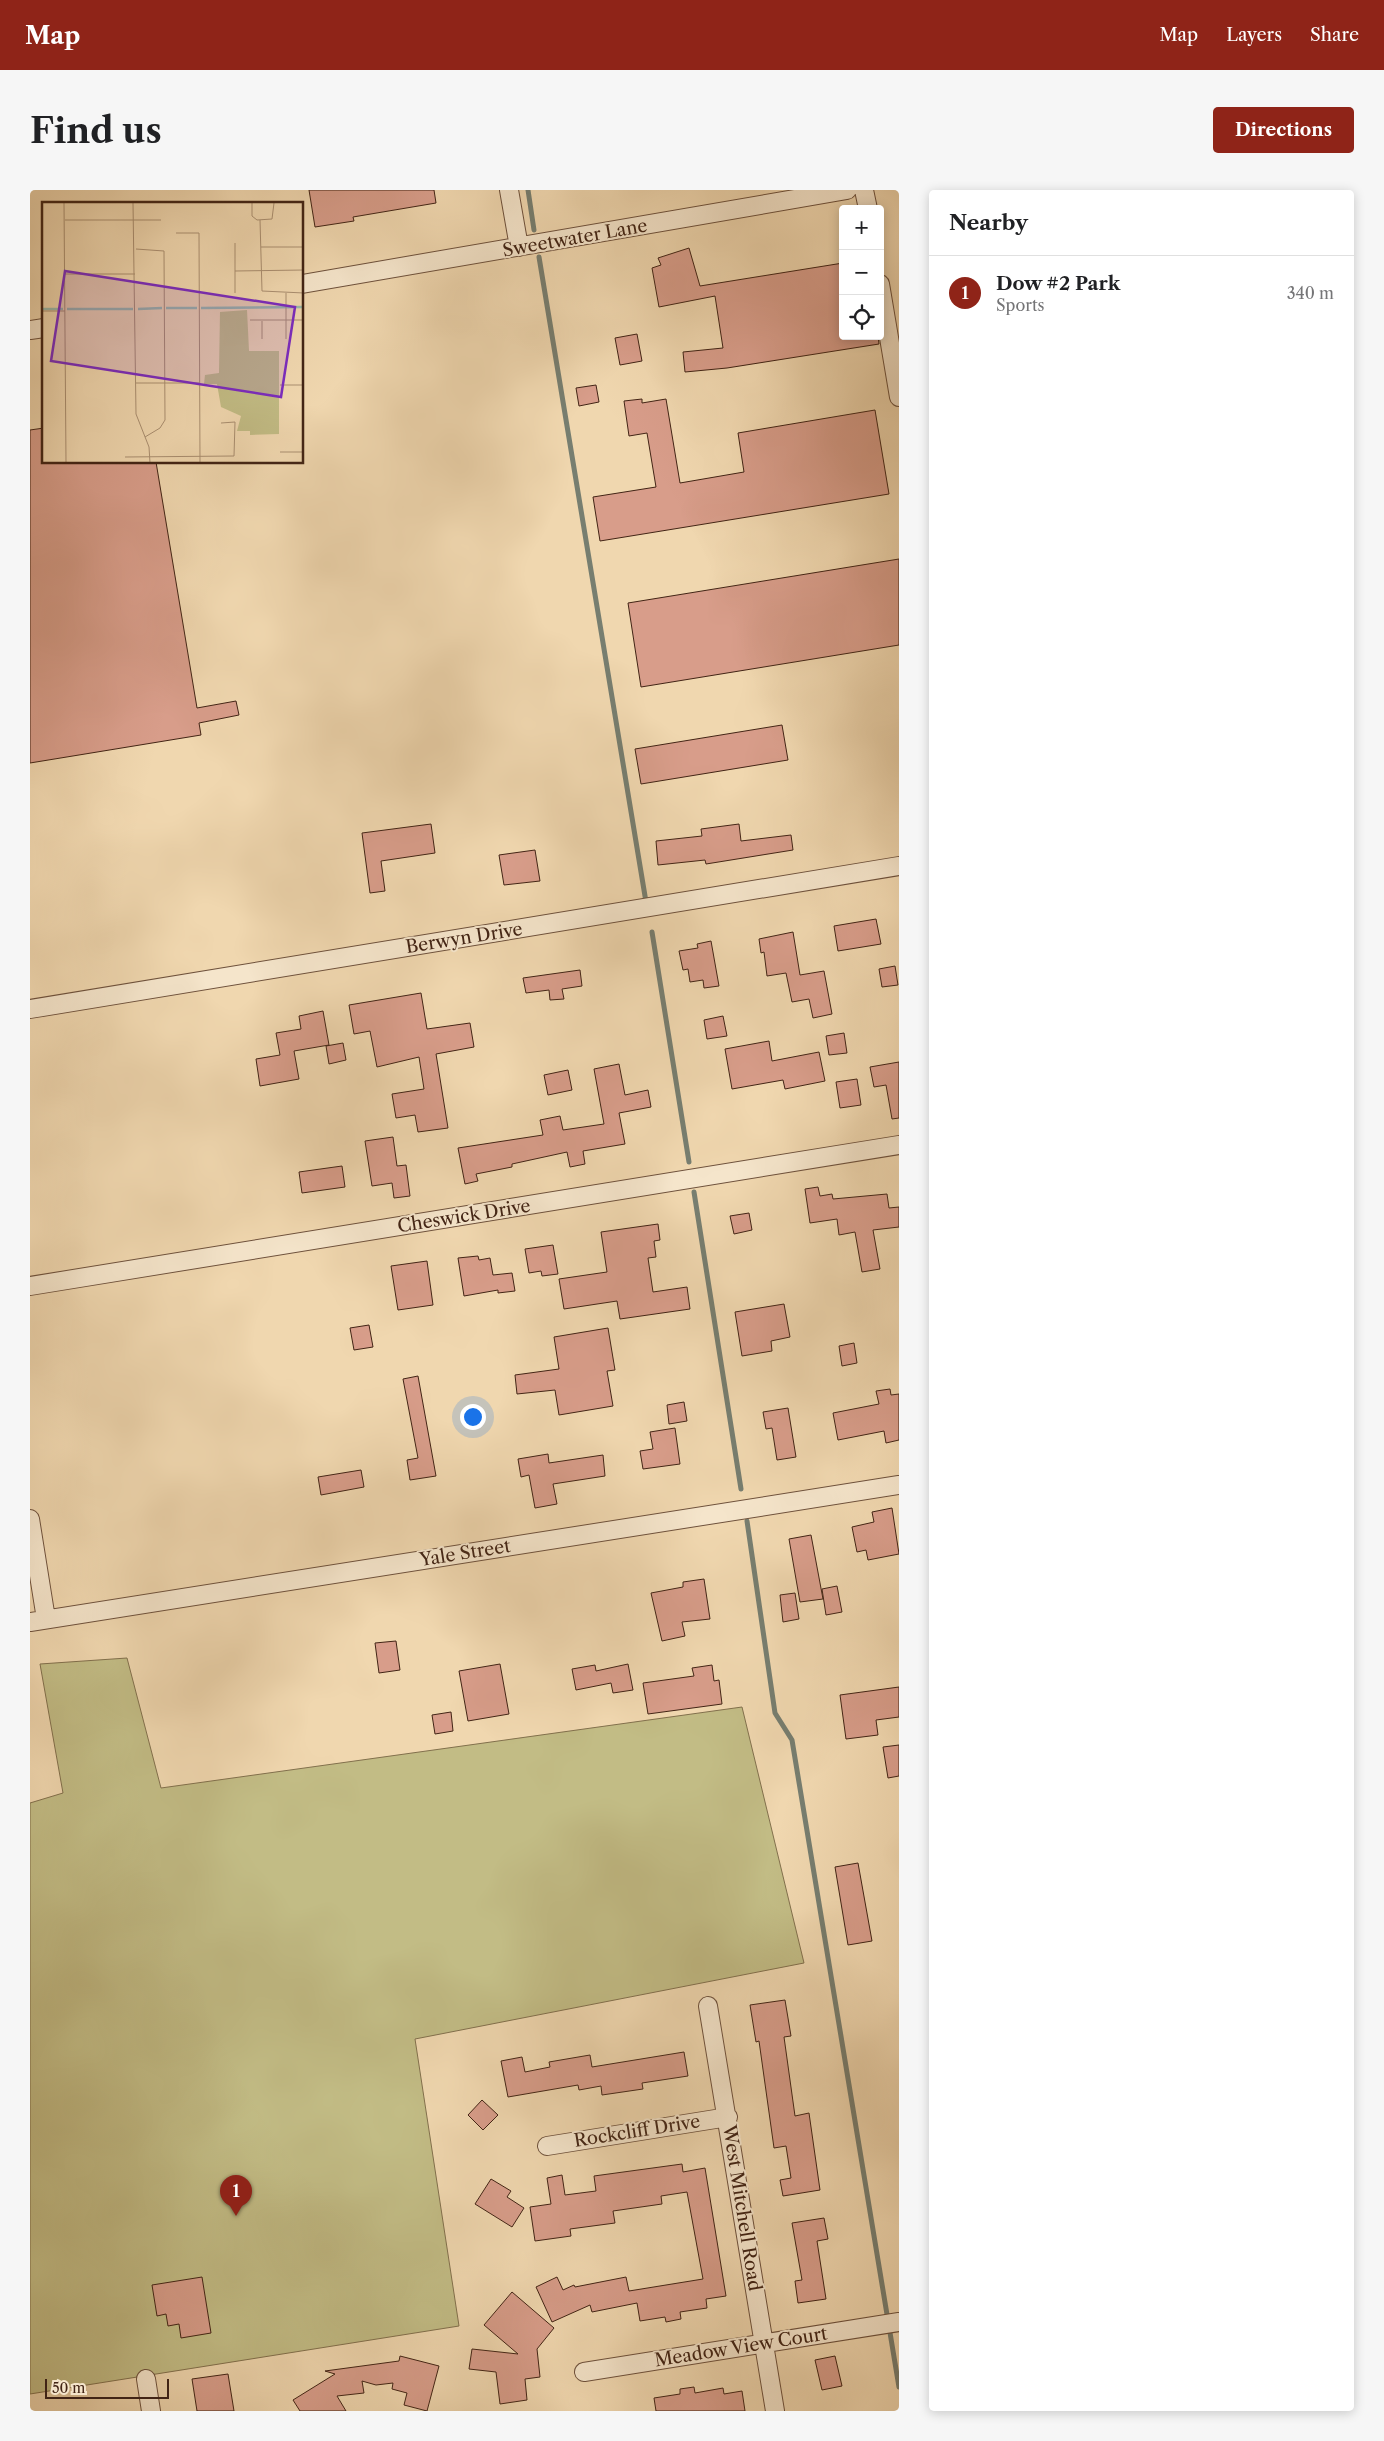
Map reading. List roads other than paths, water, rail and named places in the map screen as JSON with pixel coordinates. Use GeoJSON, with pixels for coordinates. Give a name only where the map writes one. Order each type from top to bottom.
{"type":"FeatureCollection","features":[{"type":"Feature","properties":{"kind":"street"},"geometry":{"type":"LineString","coordinates":[[509,190],[519,247]]}},
{"type":"Feature","properties":{"kind":"street","name":"Sweetwater Lane"},"geometry":{"type":"LineString","coordinates":[[304,284],[848,190]]}},
{"type":"Feature","properties":{"kind":"street"},"geometry":{"type":"LineString","coordinates":[[864,190],[867,205]]}},
{"type":"Feature","properties":{"kind":"street"},"geometry":{"type":"LineString","coordinates":[[882,295],[899,397]]}},
{"type":"Feature","properties":{"kind":"street","name":"Berwyn Drive"},"geometry":{"type":"LineString","coordinates":[[30,1009],[899,866]]}},
{"type":"Feature","properties":{"kind":"street","name":"Cheswick Drive"},"geometry":{"type":"LineString","coordinates":[[30,1286],[899,1145]]}},
{"type":"Feature","properties":{"kind":"street","name":"Yale Street"},"geometry":{"type":"LineString","coordinates":[[38,1620],[899,1485]]}},
{"type":"Feature","properties":{"kind":"street"},"geometry":{"type":"LineString","coordinates":[[30,1519],[38,1620]]}},
{"type":"Feature","properties":{"kind":"street","name":"West Mitchell Road"},"geometry":{"type":"LineString","coordinates":[[708,2006],[728,2117],[775,2411]]}},
{"type":"Feature","properties":{"kind":"street","name":"Rockcliff Drive"},"geometry":{"type":"LineString","coordinates":[[547,2146],[728,2117]]}},
{"type":"Feature","properties":{"kind":"street","name":"Meadow View Court"},"geometry":{"type":"LineString","coordinates":[[584,2372],[899,2322]]}},
{"type":"Feature","properties":{"kind":"street"},"geometry":{"type":"LineString","coordinates":[[146,2379],[152,2411]]}},
{"type":"Feature","properties":{"kind":"waterway"},"geometry":{"type":"LineString","coordinates":[[528,190],[534,230]]}},
{"type":"Feature","properties":{"kind":"waterway"},"geometry":{"type":"LineString","coordinates":[[539,257],[646,902]]}},
{"type":"Feature","properties":{"kind":"waterway"},"geometry":{"type":"LineString","coordinates":[[652,932],[689,1162]]}},
{"type":"Feature","properties":{"kind":"waterway"},"geometry":{"type":"LineString","coordinates":[[694,1192],[741,1489]]}},
{"type":"Feature","properties":{"kind":"waterway"},"geometry":{"type":"LineString","coordinates":[[747,1521],[775,1713],[792,1740],[899,2387]]}},
{"type":"Feature","properties":{"kind":"place","name":"Dow #2 Park"},"geometry":{"type":"Point","coordinates":[236,2216]}}]}
